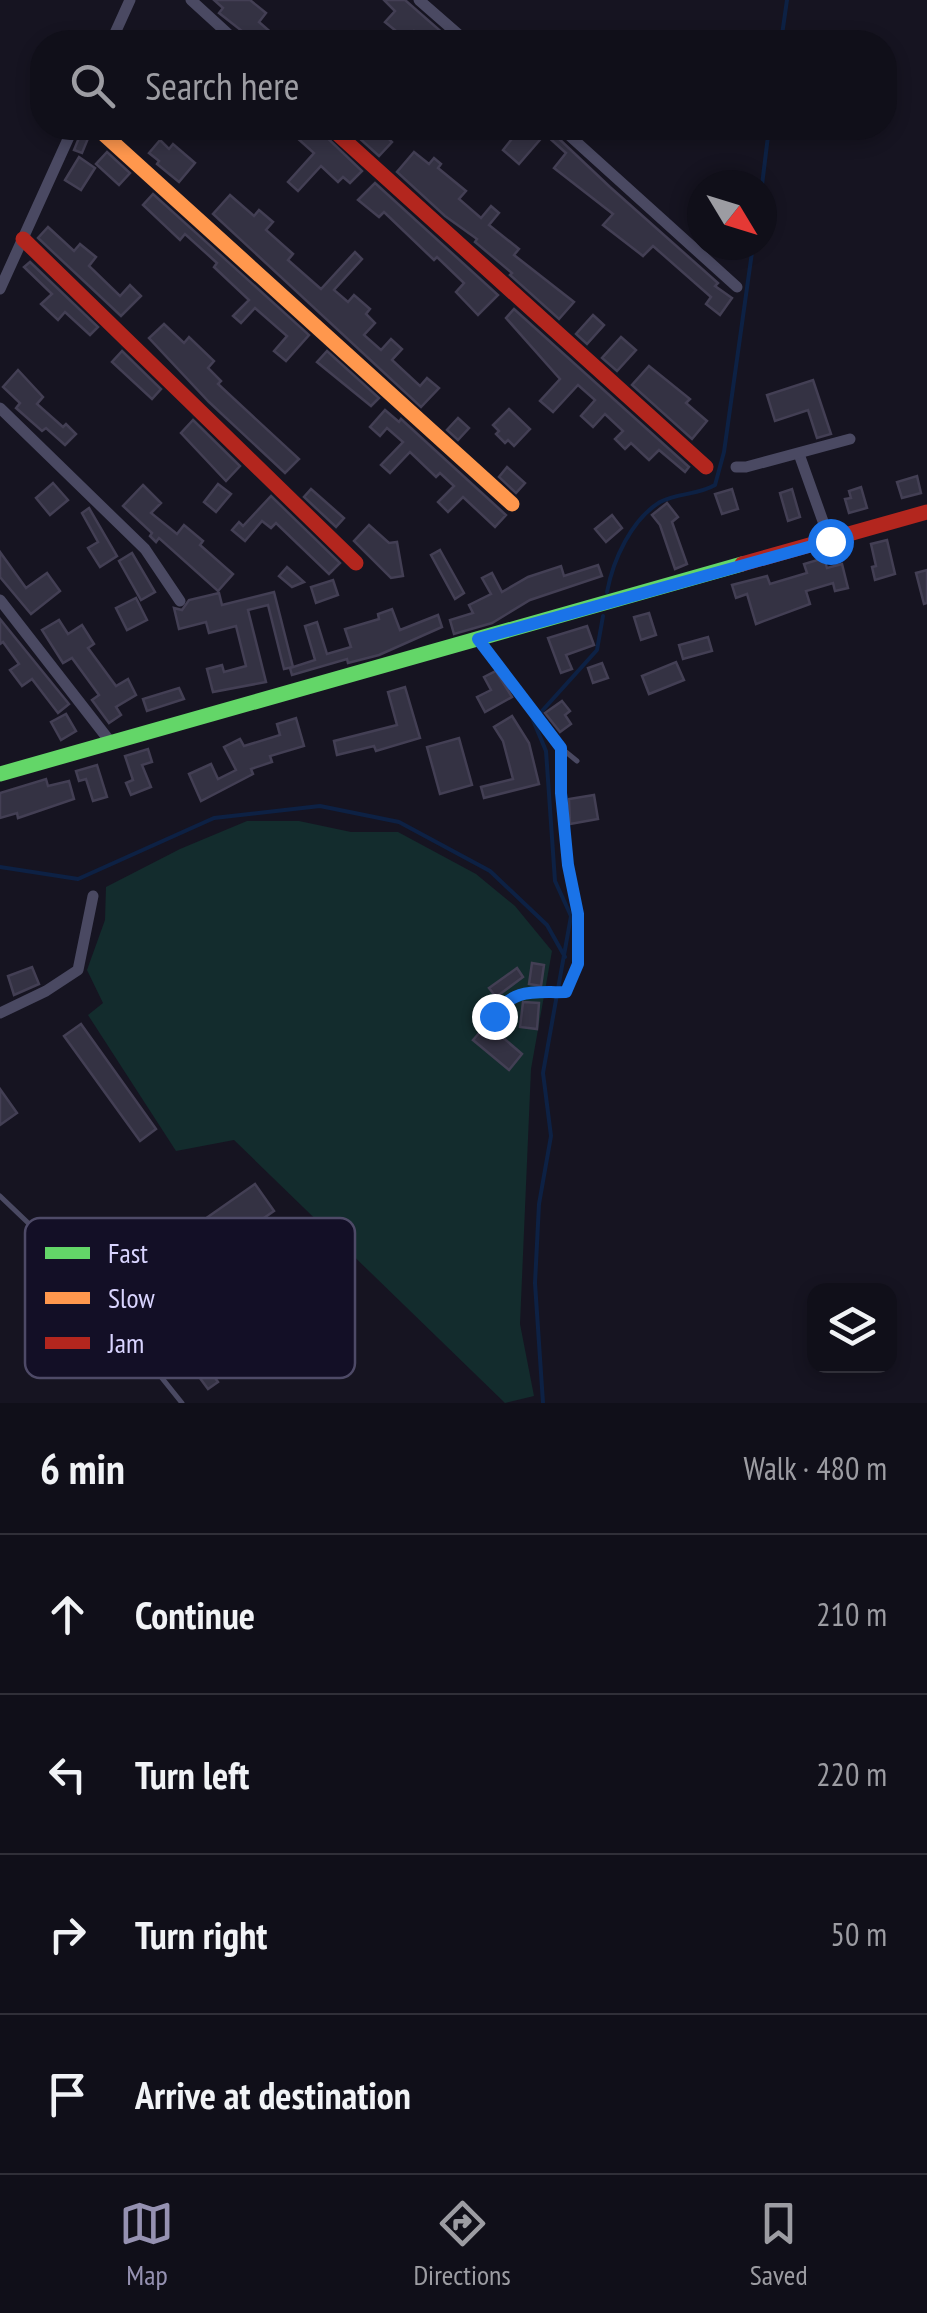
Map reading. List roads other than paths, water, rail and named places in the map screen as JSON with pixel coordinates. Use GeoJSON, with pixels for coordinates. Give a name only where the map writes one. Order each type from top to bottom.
{"type":"FeatureCollection","features":[{"type":"Feature","properties":{"kind":"street"},"geometry":{"type":"LineString","coordinates":[[116,30],[130,0]]}},
{"type":"Feature","properties":{"kind":"street"},"geometry":{"type":"LineString","coordinates":[[190,0],[224,30]]}},
{"type":"Feature","properties":{"kind":"street"},"geometry":{"type":"LineString","coordinates":[[420,0],[453,30]]}},
{"type":"Feature","properties":{"kind":"street"},"geometry":{"type":"LineString","coordinates":[[0,290],[67,140]]}},
{"type":"Feature","properties":{"kind":"street"},"geometry":{"type":"LineString","coordinates":[[110,140],[512,504]]}},
{"type":"Feature","properties":{"kind":"street"},"geometry":{"type":"LineString","coordinates":[[344,140],[706,467]]}},
{"type":"Feature","properties":{"kind":"street"},"geometry":{"type":"LineString","coordinates":[[574,140],[737,287]]}},
{"type":"Feature","properties":{"kind":"street"},"geometry":{"type":"LineString","coordinates":[[22,239],[356,563]]}},
{"type":"Feature","properties":{"kind":"street"},"geometry":{"type":"LineString","coordinates":[[0,408],[145,549],[180,601]]}},
{"type":"Feature","properties":{"kind":"street"},"geometry":{"type":"LineString","coordinates":[[736,467],[850,439]]}},
{"type":"Feature","properties":{"kind":"street"},"geometry":{"type":"LineString","coordinates":[[799,454],[830,541]]}},
{"type":"Feature","properties":{"kind":"street"},"geometry":{"type":"LineString","coordinates":[[0,774],[927,512]]}},
{"type":"Feature","properties":{"kind":"street"},"geometry":{"type":"LineString","coordinates":[[0,600],[112,744]]}},
{"type":"Feature","properties":{"kind":"street"},"geometry":{"type":"LineString","coordinates":[[0,1013],[78,970],[93,896]]}},
{"type":"Feature","properties":{"kind":"lane"},"geometry":{"type":"LineString","coordinates":[[478,639],[561,748],[577,761]]}},
{"type":"Feature","properties":{"kind":"lane"},"geometry":{"type":"LineString","coordinates":[[494,1016],[506,1000],[524,993],[566,992],[578,964],[578,914],[564,829],[561,748]]}},
{"type":"Feature","properties":{"kind":"lane"},"geometry":{"type":"LineString","coordinates":[[0,1196],[25,1220]]}},
{"type":"Feature","properties":{"kind":"lane"},"geometry":{"type":"LineString","coordinates":[[162,1378],[182,1403]]}},
{"type":"Feature","properties":{"kind":"waterway"},"geometry":{"type":"LineString","coordinates":[[783,30],[787,0]]}},
{"type":"Feature","properties":{"kind":"waterway"},"geometry":{"type":"LineString","coordinates":[[764,170],[768,140]]}},
{"type":"Feature","properties":{"kind":"waterway"},"geometry":{"type":"LineString","coordinates":[[607,592],[625,542],[640,519],[660,502],[715,485],[724,452],[751,260]]}},
{"type":"Feature","properties":{"kind":"waterway"},"geometry":{"type":"LineString","coordinates":[[542,711],[597,650],[603,616]]}},
{"type":"Feature","properties":{"kind":"waterway"},"geometry":{"type":"LineString","coordinates":[[533,720],[546,751],[555,881],[571,916],[543,1073],[551,1136],[539,1204],[535,1283],[543,1403]]}},
{"type":"Feature","properties":{"kind":"waterway"},"geometry":{"type":"LineString","coordinates":[[0,867],[78,879],[214,818],[320,806],[399,822],[490,871],[547,925],[565,957]]}}]}
